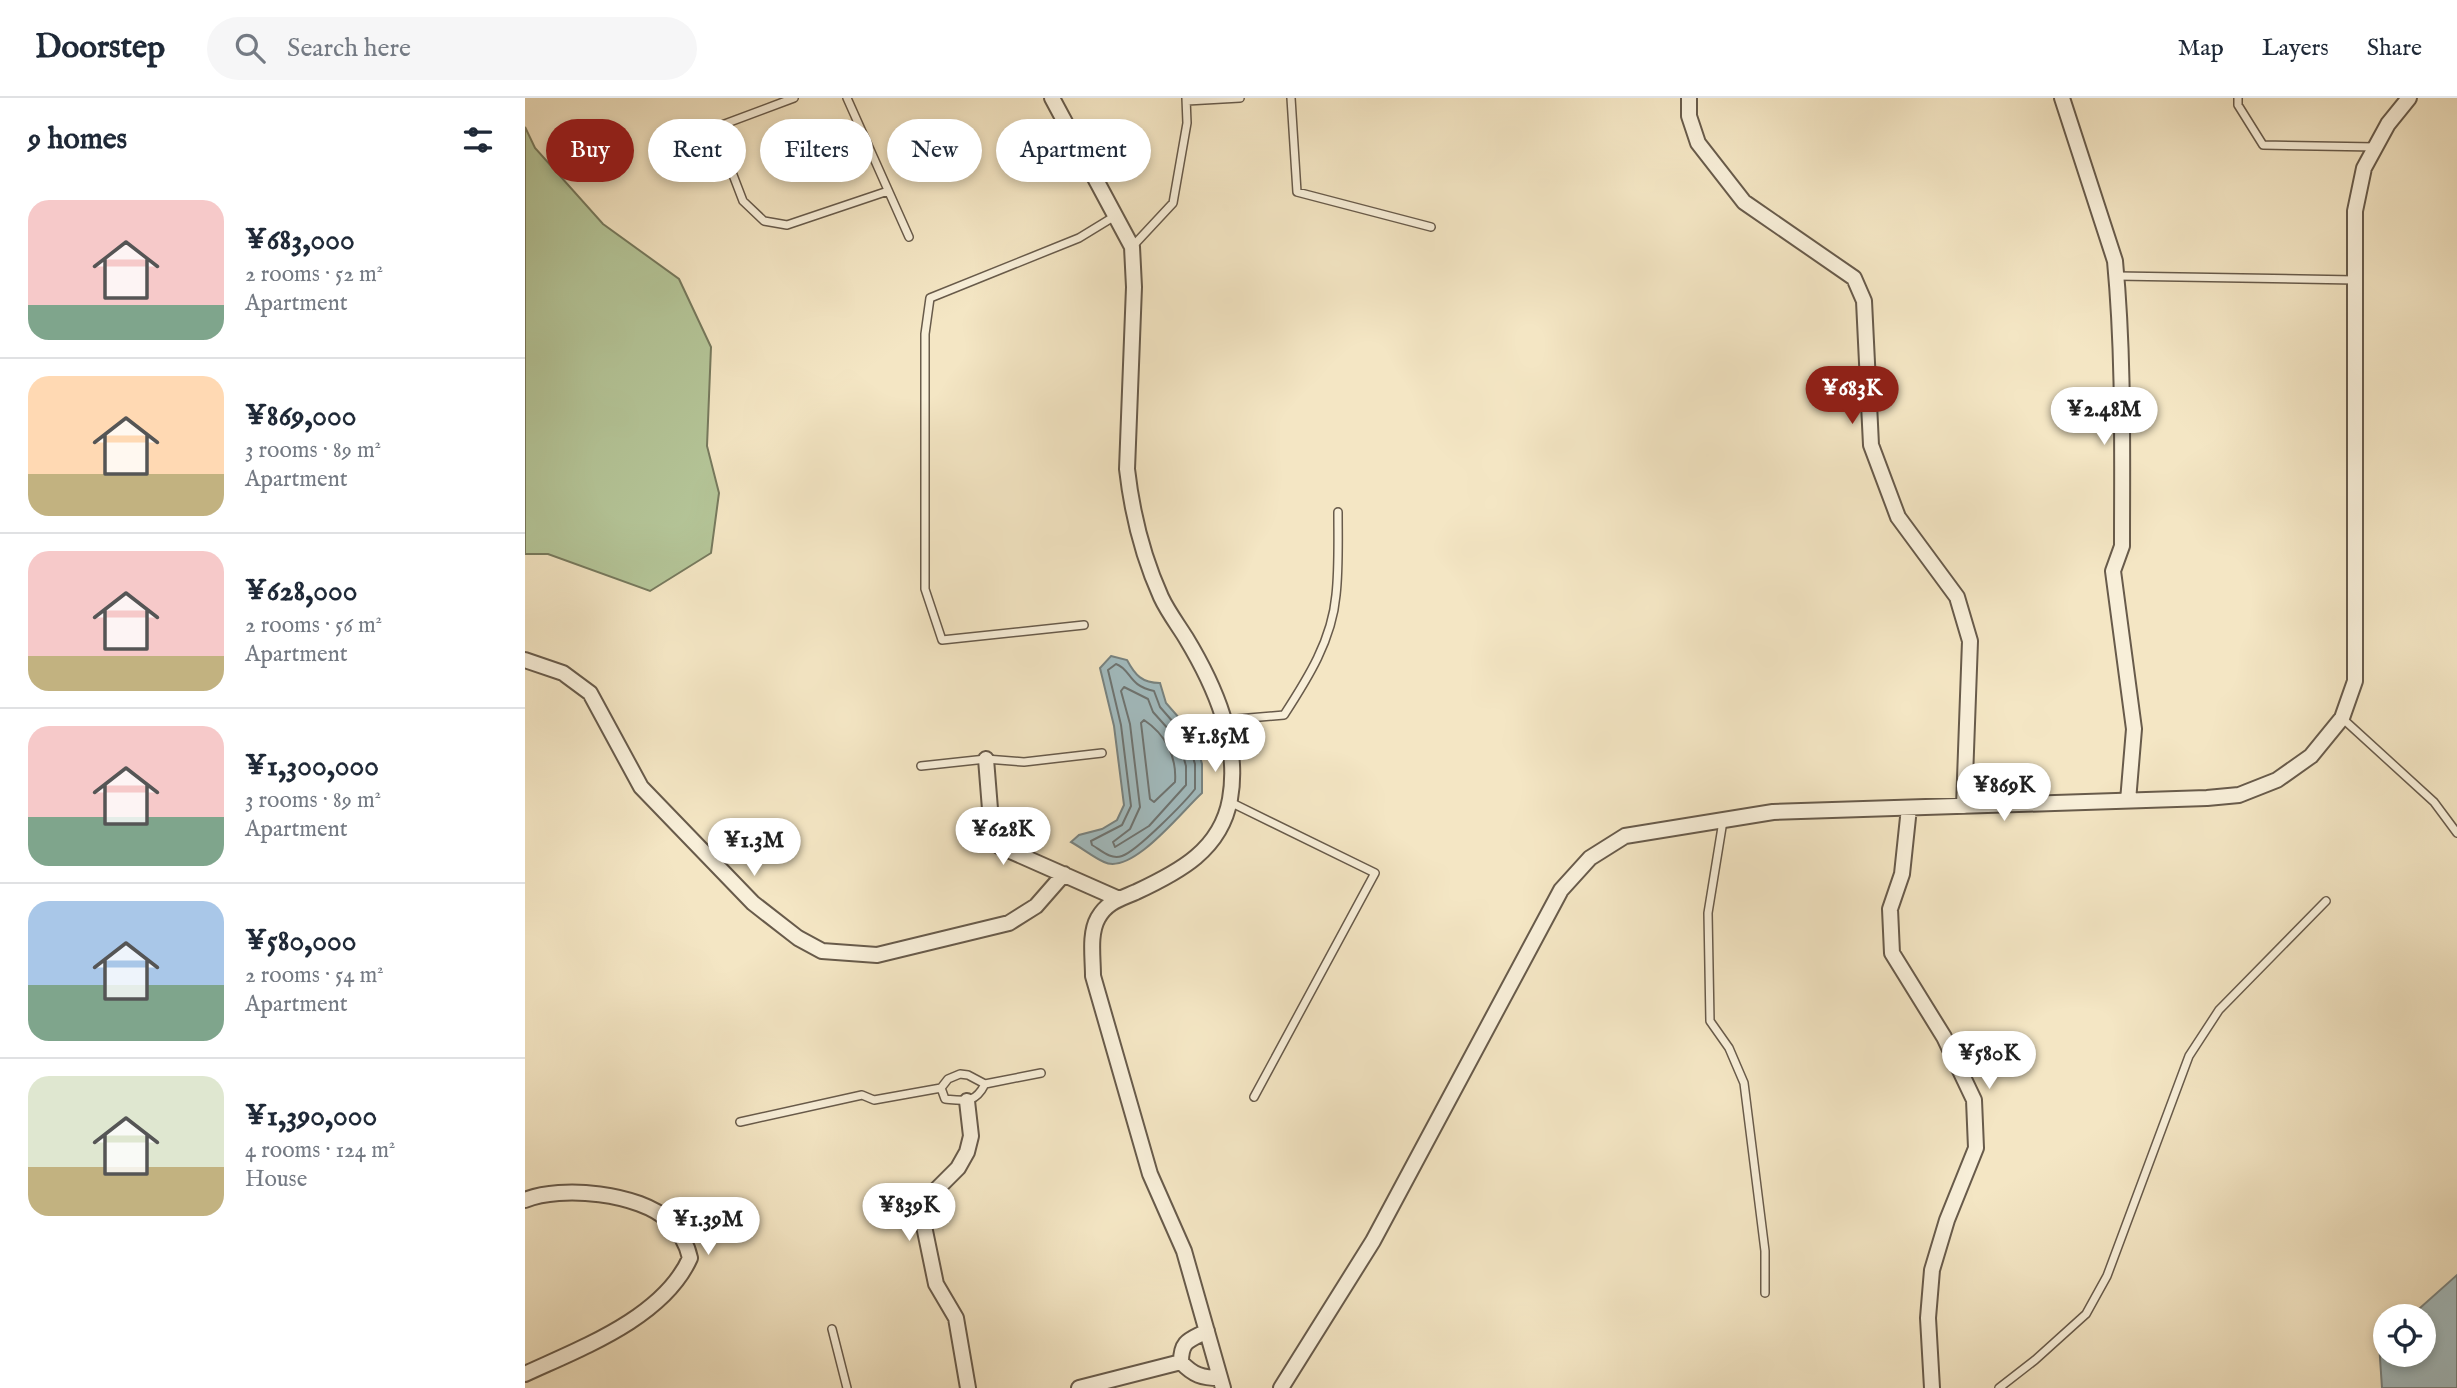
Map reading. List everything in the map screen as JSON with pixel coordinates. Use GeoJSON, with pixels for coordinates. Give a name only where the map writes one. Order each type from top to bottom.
{"type":"FeatureCollection","features":[{"type":"Feature","properties":{"kind":"street"},"geometry":{"type":"LineString","coordinates":[[1052,98],[1132,247],[1135,287],[1127,469],[1130,496],[1139,536],[1162,598],[1188,642],[1225,720],[1234,766],[1230,802],[1218,834],[1206,850],[1178,871],[1108,904],[1096,920],[1092,942],[1093,975],[1150,1174],[1184,1251],[1221,1383]]}},
{"type":"Feature","properties":{"kind":"street"},"geometry":{"type":"LineString","coordinates":[[1689,98],[1689,116],[1698,143],[1744,202],[1854,278],[1864,301],[1871,445],[1898,517],[1957,597],[1970,640],[1963,806]]}},
{"type":"Feature","properties":{"kind":"street"},"geometry":{"type":"LineString","coordinates":[[2062,98],[2115,261],[2117,276],[2122,340],[2122,546],[2113,571],[2134,729],[2128,801]]}},
{"type":"Feature","properties":{"kind":"street"},"geometry":{"type":"LineString","coordinates":[[1281,1388],[1373,1241],[1561,891],[1590,858],[1625,836],[1773,812],[2239,795],[2277,780],[2311,756],[2342,719],[2355,681],[2355,211],[2364,168],[2388,124],[2409,98]]}},
{"type":"Feature","properties":{"kind":"street"},"geometry":{"type":"LineString","coordinates":[[525,660],[563,673],[590,693],[641,787],[753,903],[798,938],[822,951],[877,955],[1009,923],[1036,906],[1064,874]]}},
{"type":"Feature","properties":{"kind":"street"},"geometry":{"type":"LineString","coordinates":[[986,759],[992,834],[999,846],[1119,899]]}},
{"type":"Feature","properties":{"kind":"street"},"geometry":{"type":"LineString","coordinates":[[1909,808],[1902,874],[1890,909],[1892,953],[1944,1037],[1974,1100],[1976,1148],[1947,1220],[1932,1270],[1928,1318],[1933,1388]]}},
{"type":"Feature","properties":{"kind":"street"},"geometry":{"type":"LineString","coordinates":[[967,1101],[971,1136],[967,1152],[958,1168],[929,1196],[924,1211],[924,1226],[936,1284],[956,1318],[968,1388]]}},
{"type":"Feature","properties":{"kind":"street"},"geometry":{"type":"LineString","coordinates":[[525,1199],[542,1193],[582,1193],[647,1207],[669,1221],[686,1244],[691,1258],[684,1273],[666,1293],[609,1335],[525,1374]]}},
{"type":"Feature","properties":{"kind":"street"},"geometry":{"type":"LineString","coordinates":[[1207,1331],[1187,1341],[1181,1349],[1181,1362],[1192,1374],[1221,1383]]}},
{"type":"Feature","properties":{"kind":"street"},"geometry":{"type":"LineString","coordinates":[[1079,1388],[1181,1362]]}},
{"type":"Feature","properties":{"kind":"lane"},"geometry":{"type":"LineString","coordinates":[[739,119],[794,98]]}},
{"type":"Feature","properties":{"kind":"lane"},"geometry":{"type":"LineString","coordinates":[[847,98],[909,237]]}},
{"type":"Feature","properties":{"kind":"lane"},"geometry":{"type":"LineString","coordinates":[[1132,247],[1173,203],[1187,123],[1187,100],[1240,98]]}},
{"type":"Feature","properties":{"kind":"lane"},"geometry":{"type":"LineString","coordinates":[[1291,98],[1297,192],[1431,227]]}},
{"type":"Feature","properties":{"kind":"lane"},"geometry":{"type":"LineString","coordinates":[[2238,98],[2238,105],[2263,145],[2376,147]]}},
{"type":"Feature","properties":{"kind":"lane"},"geometry":{"type":"LineString","coordinates":[[736,182],[743,201],[764,221],[787,225],[888,191]]}},
{"type":"Feature","properties":{"kind":"lane"},"geometry":{"type":"LineString","coordinates":[[1084,625],[942,640],[925,589],[925,334],[930,298],[1079,238],[1116,216]]}},
{"type":"Feature","properties":{"kind":"lane"},"geometry":{"type":"LineString","coordinates":[[2117,276],[2355,280]]}},
{"type":"Feature","properties":{"kind":"lane"},"geometry":{"type":"LineString","coordinates":[[1225,720],[1283,715],[1312,672],[1329,630],[1336,597],[1338,512]]}},
{"type":"Feature","properties":{"kind":"lane"},"geometry":{"type":"LineString","coordinates":[[2342,719],[2434,802],[2457,833]]}},
{"type":"Feature","properties":{"kind":"lane"},"geometry":{"type":"LineString","coordinates":[[921,765],[986,759],[1024,762],[1102,753]]}},
{"type":"Feature","properties":{"kind":"lane"},"geometry":{"type":"LineString","coordinates":[[1230,802],[1375,873],[1254,1097]]}},
{"type":"Feature","properties":{"kind":"lane"},"geometry":{"type":"LineString","coordinates":[[1723,820],[1708,913],[1710,1021],[1729,1048],[1744,1083],[1765,1251],[1765,1293]]}},
{"type":"Feature","properties":{"kind":"lane"},"geometry":{"type":"LineString","coordinates":[[1999,1388],[2086,1314],[2107,1276],[2189,1056],[2219,1010],[2326,901]]}},
{"type":"Feature","properties":{"kind":"lane"},"geometry":{"type":"LineString","coordinates":[[740,1122],[862,1095],[874,1100],[941,1088],[948,1079],[960,1074],[985,1084],[1041,1073]]}},
{"type":"Feature","properties":{"kind":"lane"},"geometry":{"type":"LineString","coordinates":[[941,1088],[945,1098],[967,1101],[979,1095],[985,1084]]}},
{"type":"Feature","properties":{"kind":"lane"},"geometry":{"type":"LineString","coordinates":[[832,1329],[847,1388]]}},
{"type":"Feature","properties":{"kind":"green space"},"geometry":{"type":"Polygon","coordinates":[[[525,127],[535,148],[546,160],[546,182],[565,182],[603,224],[679,279],[711,347],[707,446],[719,493],[711,553],[650,591],[548,554],[525,554],[525,127]]]}},
{"type":"Feature","properties":{"kind":"water"},"geometry":{"type":"Polygon","coordinates":[[[1111,656],[1127,660],[1136,674],[1144,680],[1160,683],[1166,703],[1194,735],[1202,764],[1202,793],[1142,851],[1115,864],[1104,862],[1071,842],[1079,835],[1102,829],[1117,820],[1124,805],[1114,726],[1100,668],[1111,656]]]}},
{"type":"Feature","properties":{"kind":"water"},"geometry":{"type":"Polygon","coordinates":[[[2457,1275],[2457,1388],[2382,1388],[2381,1367],[2436,1367],[2436,1304],[2424,1304],[2457,1275]]]}}]}
